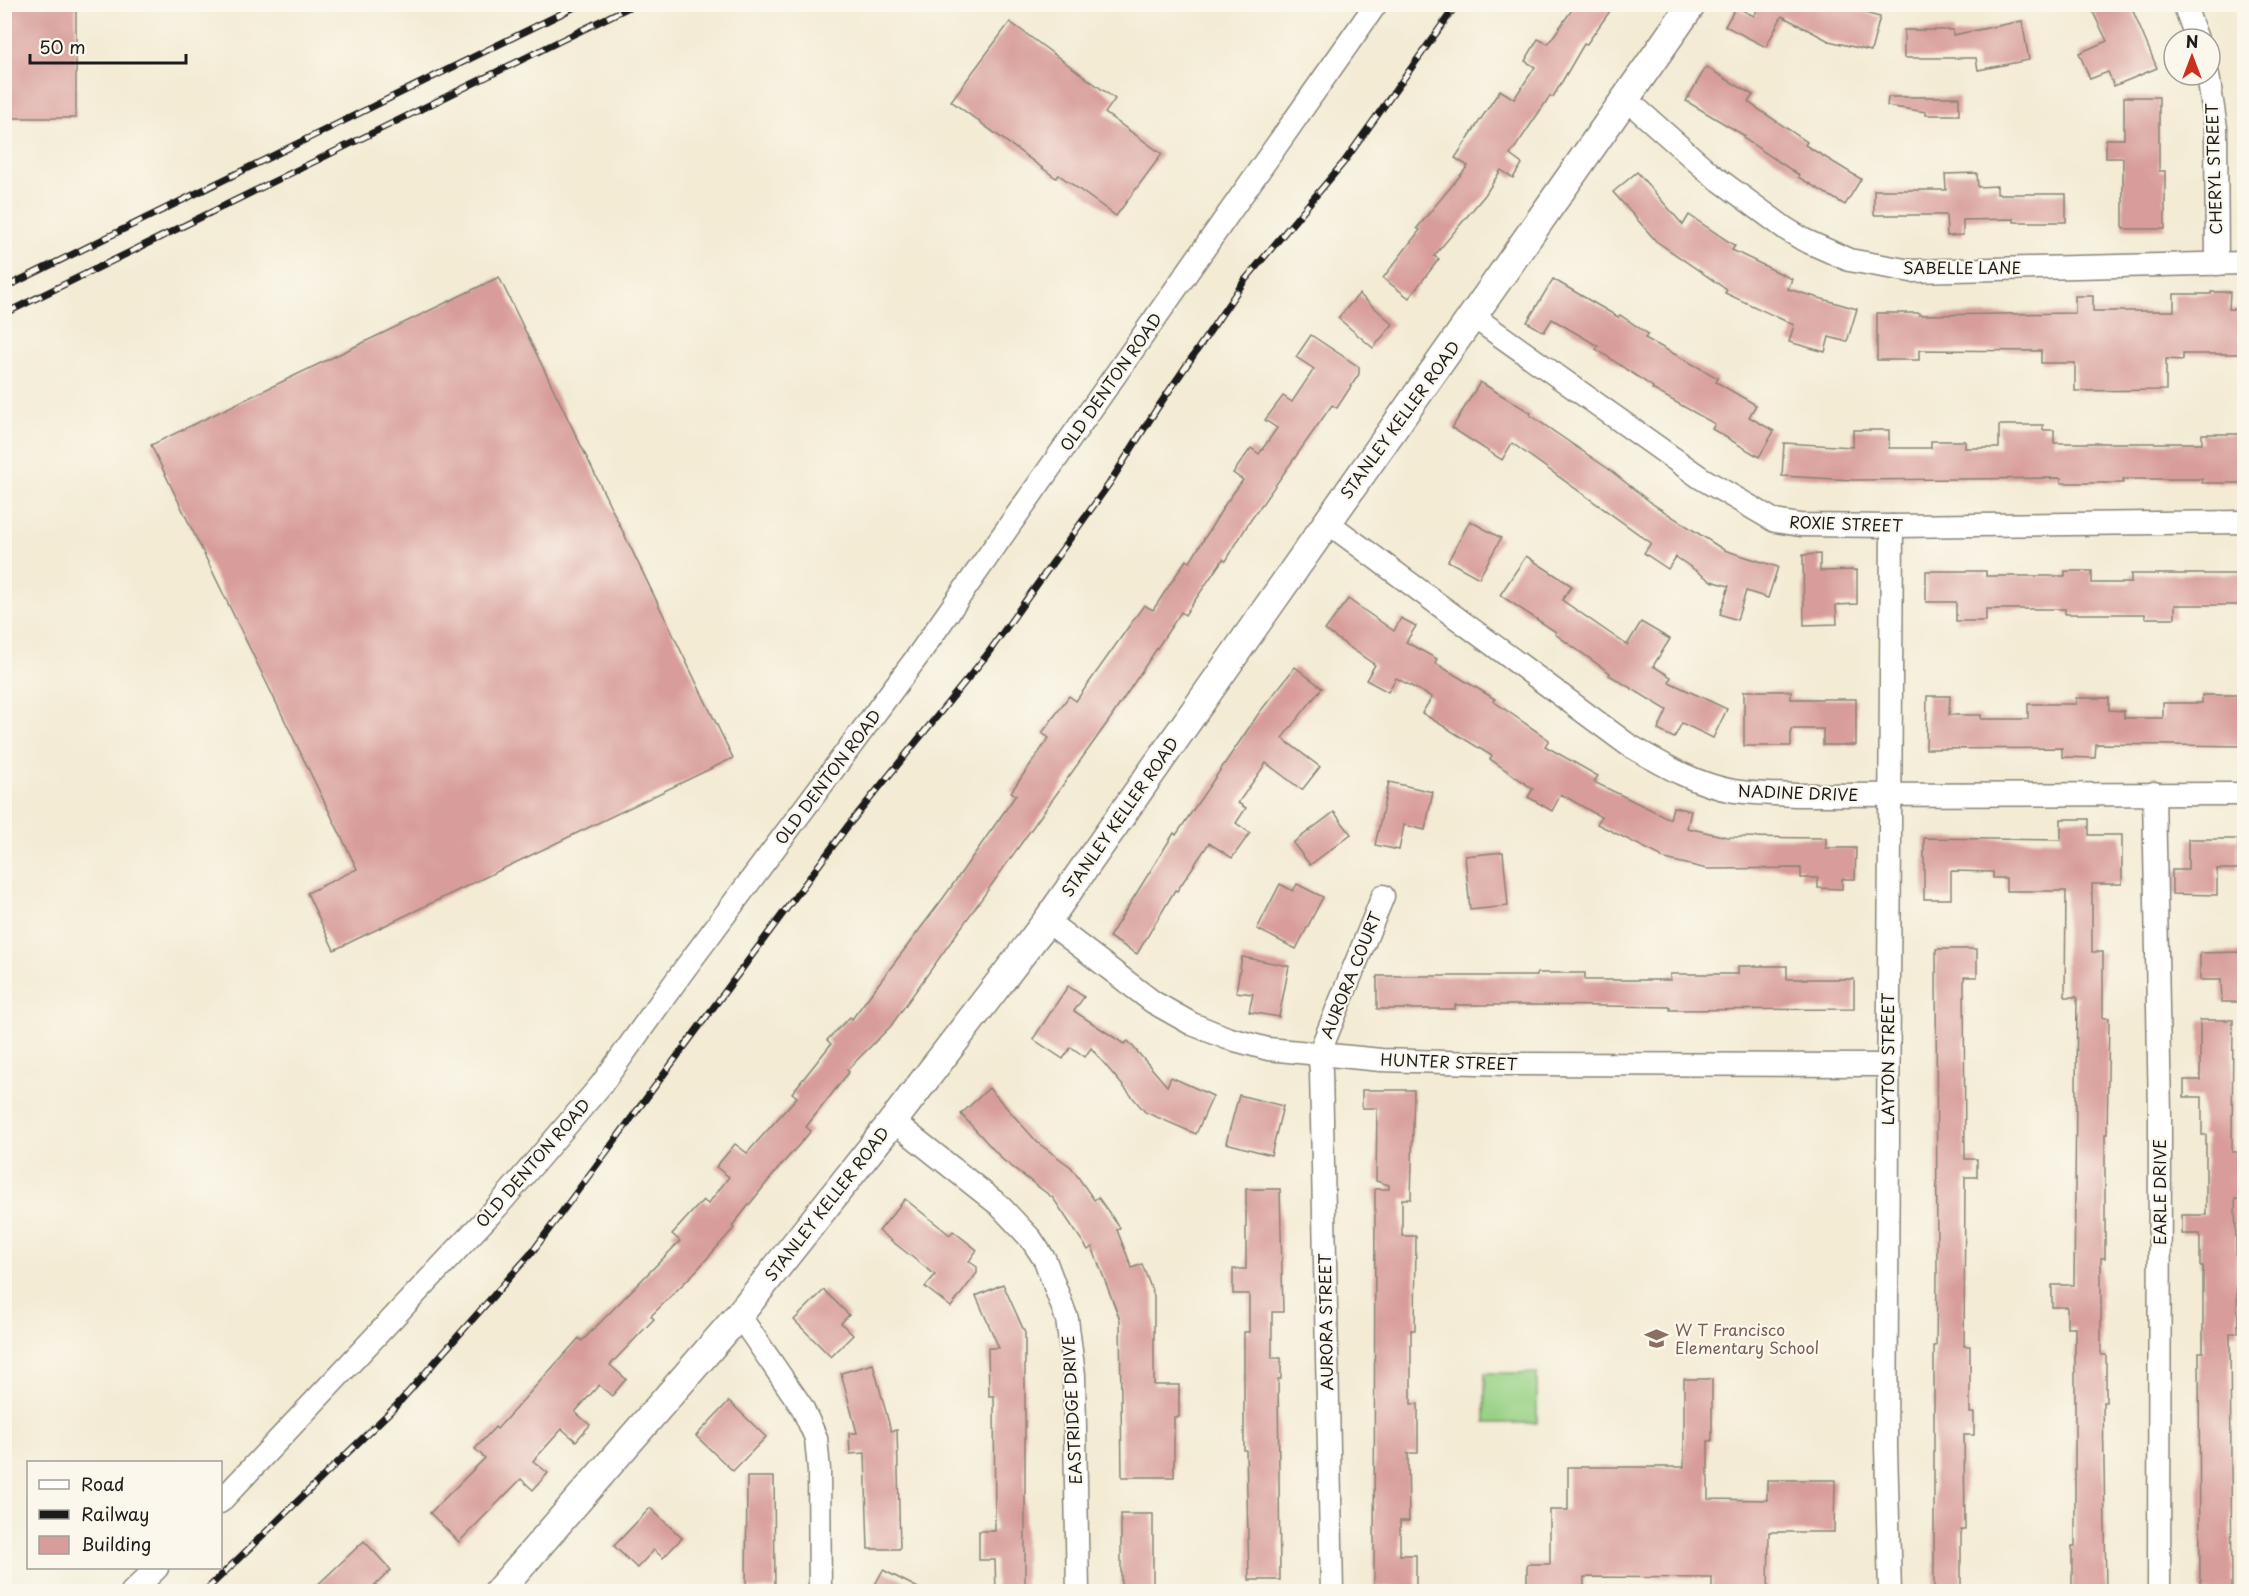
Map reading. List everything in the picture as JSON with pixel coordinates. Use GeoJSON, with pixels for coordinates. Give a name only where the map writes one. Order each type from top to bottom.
{"type":"FeatureCollection","features":[{"type":"Feature","properties":{"kind":"street","name":"OLD DENTON ROAD"},"geometry":{"type":"LineString","coordinates":[[222,1500],[497,1207],[601,1085],[917,657],[1376,4]]}},
{"type":"Feature","properties":{"kind":"street","name":"STANLEY KELLER ROAD"},"geometry":{"type":"LineString","coordinates":[[498,1592],[739,1315],[893,1121],[1047,921],[1692,4]]}},
{"type":"Feature","properties":{"kind":"street"},"geometry":{"type":"LineString","coordinates":[[2184,4],[2192,27]]}},
{"type":"Feature","properties":{"kind":"street","name":"CHERYL STREET"},"geometry":{"type":"LineString","coordinates":[[2210,87],[2216,128],[2217,264]]}},
{"type":"Feature","properties":{"kind":"street","name":"SABELLE LANE"},"geometry":{"type":"LineString","coordinates":[[1626,99],[1711,174],[1786,229],[1804,240],[1849,260],[1911,271],[2244,263]]}},
{"type":"Feature","properties":{"kind":"street","name":"ROXIE STREET"},"geometry":{"type":"LineString","coordinates":[[1474,317],[1701,478],[1776,521],[1800,525],[1892,526],[2244,522]]}},
{"type":"Feature","properties":{"kind":"street","name":"NADINE DRIVE"},"geometry":{"type":"LineString","coordinates":[[1327,522],[1627,744],[1669,768],[1704,783],[1734,791],[1795,795],[2244,794]]}},
{"type":"Feature","properties":{"kind":"street","name":"LAYTON STREET"},"geometry":{"type":"LineString","coordinates":[[1890,1592],[1886,1447],[1892,526]]}},
{"type":"Feature","properties":{"kind":"street","name":"EARLE DRIVE"},"geometry":{"type":"LineString","coordinates":[[2154,793],[2160,1114],[2159,1592]]}},
{"type":"Feature","properties":{"kind":"street","name":"AURORA COURT"},"geometry":{"type":"LineString","coordinates":[[1319,1054],[1383,896]]}},
{"type":"Feature","properties":{"kind":"street","name":"HUNTER STREET"},"geometry":{"type":"LineString","coordinates":[[1047,921],[1154,1002],[1192,1024],[1227,1038],[1268,1049],[1381,1060],[1508,1064],[1888,1065]]}},
{"type":"Feature","properties":{"kind":"street","name":"AURORA STREET"},"geometry":{"type":"LineString","coordinates":[[1319,1054],[1322,1083],[1332,1592]]}},
{"type":"Feature","properties":{"kind":"street","name":"EASTRIDGE DRIVE"},"geometry":{"type":"LineString","coordinates":[[893,1121],[999,1205],[1031,1239],[1045,1260],[1067,1319],[1074,1375],[1078,1592]]}},
{"type":"Feature","properties":{"kind":"street"},"geometry":{"type":"LineString","coordinates":[[739,1315],[802,1407],[816,1438],[819,1470],[820,1592]]}},
{"type":"Feature","properties":{"kind":"street"},"geometry":{"type":"LineString","coordinates":[[132,1592],[156,1569]]}},
{"type":"Feature","properties":{"kind":"green space"},"geometry":{"type":"Polygon","coordinates":[[[1485,1373],[1537,1373],[1537,1423],[1485,1423],[1485,1373]]]}},
{"type":"Feature","properties":{"kind":"building"},"geometry":{"type":"Polygon","coordinates":[[[4,4],[76,4],[76,118],[4,118],[4,4]]]}},
{"type":"Feature","properties":{"kind":"building"},"geometry":{"type":"Polygon","coordinates":[[[1576,4],[1615,4],[1586,45],[1584,44],[1553,97],[1550,96],[1510,155],[1522,164],[1513,178],[1501,170],[1485,195],[1434,256],[1439,259],[1409,298],[1383,278],[1420,230],[1417,228],[1468,166],[1455,158],[1500,90],[1514,99],[1535,67],[1525,61],[1538,39],[1548,44],[1576,4]]]}},
{"type":"Feature","properties":{"kind":"building"},"geometry":{"type":"Polygon","coordinates":[[[1760,4],[1831,4],[1880,17],[1871,51],[1829,41],[1782,16],[1766,47],[1725,26],[1736,7],[1754,16],[1760,4]]]}},
{"type":"Feature","properties":{"kind":"building"},"geometry":{"type":"Polygon","coordinates":[[[2089,4],[2130,4],[2157,68],[2114,86],[2108,72],[2090,79],[2079,53],[2107,41],[2089,4]]]}},
{"type":"Feature","properties":{"kind":"building"},"geometry":{"type":"Polygon","coordinates":[[[2022,21],[2029,60],[1978,70],[1976,58],[1904,58],[1904,30],[1953,30],[1953,35],[2022,21]]]}},
{"type":"Feature","properties":{"kind":"building"},"geometry":{"type":"Polygon","coordinates":[[[1010,22],[1115,99],[1105,113],[1162,154],[1116,216],[1059,175],[1056,178],[951,101],[1010,22]]]}},
{"type":"Feature","properties":{"kind":"building"},"geometry":{"type":"Polygon","coordinates":[[[1706,67],[1753,95],[1748,102],[1807,142],[1805,145],[1861,179],[1845,205],[1798,177],[1799,175],[1743,138],[1745,136],[1686,101],[1706,67]]]}},
{"type":"Feature","properties":{"kind":"building"},"geometry":{"type":"Polygon","coordinates":[[[1888,97],[1959,97],[1959,115],[1926,115],[1926,112],[1887,106],[1888,97]]]}},
{"type":"Feature","properties":{"kind":"building"},"geometry":{"type":"Polygon","coordinates":[[[2124,97],[2159,97],[2159,171],[2165,171],[2165,229],[2123,229],[2123,158],[2106,158],[2106,139],[2124,139],[2124,97]]]}},
{"type":"Feature","properties":{"kind":"building"},"geometry":{"type":"Polygon","coordinates":[[[1637,172],[1683,225],[1689,215],[1735,246],[1732,250],[1792,279],[1788,289],[1857,309],[1847,342],[1829,337],[1825,352],[1789,342],[1794,325],[1725,293],[1727,290],[1656,241],[1613,192],[1637,172]]]}},
{"type":"Feature","properties":{"kind":"building"},"geometry":{"type":"Polygon","coordinates":[[[1977,173],[1978,187],[1997,186],[1997,194],[2066,194],[2066,222],[2014,222],[2014,219],[1963,220],[1963,235],[1947,236],[1946,215],[1874,215],[1874,190],[1946,190],[1945,174],[1977,173]]]}},
{"type":"Feature","properties":{"kind":"building"},"geometry":{"type":"Polygon","coordinates":[[[499,277],[733,758],[334,950],[307,893],[357,869],[151,445],[499,277]]]}},
{"type":"Feature","properties":{"kind":"building"},"geometry":{"type":"Polygon","coordinates":[[[1553,279],[1618,317],[1620,315],[1648,334],[1645,338],[1718,378],[1716,382],[1756,405],[1749,417],[1774,431],[1759,457],[1712,429],[1715,424],[1652,389],[1653,387],[1596,349],[1598,346],[1552,319],[1544,332],[1527,322],[1553,279]]]}},
{"type":"Feature","properties":{"kind":"building"},"geometry":{"type":"Polygon","coordinates":[[[2211,292],[2230,292],[2229,309],[2244,310],[2244,354],[2183,354],[2183,360],[2166,359],[2166,390],[2075,391],[2075,363],[2041,363],[2041,351],[1919,350],[1919,360],[1877,360],[1877,313],[1919,313],[1919,315],[2075,313],[2075,296],[2093,296],[2093,311],[2174,311],[2174,294],[2211,294],[2211,292]]]}},
{"type":"Feature","properties":{"kind":"building"},"geometry":{"type":"Polygon","coordinates":[[[1359,294],[1393,324],[1373,348],[1338,318],[1359,294]]]}},
{"type":"Feature","properties":{"kind":"building"},"geometry":{"type":"Polygon","coordinates":[[[1311,335],[1359,367],[1359,374],[1337,408],[1332,405],[1248,524],[1226,561],[1223,559],[1185,615],[1181,612],[1110,719],[890,1027],[847,1070],[849,1072],[806,1127],[811,1131],[732,1226],[734,1228],[696,1271],[651,1316],[654,1319],[610,1365],[626,1379],[612,1396],[599,1385],[575,1412],[590,1425],[576,1441],[562,1429],[533,1461],[548,1473],[533,1490],[521,1479],[459,1542],[430,1513],[485,1458],[475,1449],[495,1427],[497,1429],[579,1338],[582,1341],[680,1241],[672,1234],[703,1200],[708,1204],[729,1177],[716,1167],[735,1144],[747,1153],[797,1097],[792,1093],[831,1044],[827,1040],[850,1017],[852,1019],[944,897],[1016,795],[1011,792],[1049,738],[1042,733],[1069,696],[1076,701],[1144,605],[1153,610],[1186,560],[1190,562],[1243,480],[1233,473],[1251,448],[1259,454],[1277,428],[1265,420],[1283,396],[1292,402],[1314,369],[1296,357],[1311,335]]]}},
{"type":"Feature","properties":{"kind":"building"},"geometry":{"type":"Polygon","coordinates":[[[1480,382],[1531,413],[1530,415],[1610,470],[1654,505],[1724,550],[1778,567],[1768,598],[1746,591],[1737,620],[1720,614],[1729,586],[1711,581],[1676,557],[1668,569],[1644,553],[1651,543],[1512,443],[1502,460],[1452,428],[1480,382]]]}},
{"type":"Feature","properties":{"kind":"building"},"geometry":{"type":"Polygon","coordinates":[[[1999,425],[2043,425],[2043,430],[2054,430],[2054,443],[2202,443],[2202,434],[2244,434],[2244,483],[2202,483],[2202,479],[2123,479],[2123,483],[2061,483],[2061,478],[1853,480],[1782,476],[1784,443],[1853,447],[1853,430],[1889,430],[1889,448],[1931,448],[1931,441],[1965,441],[1965,448],[1999,448],[1999,425]]]}},
{"type":"Feature","properties":{"kind":"building"},"geometry":{"type":"Polygon","coordinates":[[[1470,521],[1501,538],[1479,578],[1448,561],[1470,521]]]}},
{"type":"Feature","properties":{"kind":"building"},"geometry":{"type":"Polygon","coordinates":[[[1820,554],[1820,571],[1857,570],[1857,604],[1836,605],[1837,624],[1804,625],[1803,555],[1820,554]]]}},
{"type":"Feature","properties":{"kind":"building"},"geometry":{"type":"Polygon","coordinates":[[[1526,556],[1572,586],[1562,600],[1627,645],[1641,622],[1670,639],[1653,666],[1671,677],[1669,682],[1727,709],[1713,738],[1682,723],[1674,738],[1658,730],[1667,710],[1609,675],[1610,673],[1555,634],[1556,632],[1500,595],[1526,556]]]}},
{"type":"Feature","properties":{"kind":"building"},"geometry":{"type":"Polygon","coordinates":[[[1926,571],[1986,571],[1986,576],[2065,576],[2065,571],[2092,571],[2092,583],[2131,583],[2131,574],[2244,574],[2244,605],[2175,605],[2175,618],[2145,618],[2145,614],[2065,614],[2065,609],[1986,609],[1986,621],[1956,621],[1956,602],[1926,602],[1926,571]]]}},
{"type":"Feature","properties":{"kind":"building"},"geometry":{"type":"Polygon","coordinates":[[[1348,599],[1394,631],[1401,618],[1416,626],[1406,642],[1437,659],[1435,663],[1495,699],[1493,701],[1549,740],[1545,746],[1598,776],[1594,782],[1670,819],[1673,807],[1691,811],[1687,828],[1727,837],[1826,838],[1826,848],[1856,848],[1855,879],[1842,879],[1842,889],[1818,888],[1818,878],[1801,878],[1801,868],[1707,869],[1661,858],[1597,824],[1601,817],[1561,794],[1552,811],[1528,797],[1533,789],[1490,759],[1492,756],[1422,713],[1432,697],[1396,678],[1388,692],[1366,680],[1375,665],[1325,630],[1348,599]]]}},
{"type":"Feature","properties":{"kind":"building"},"geometry":{"type":"Polygon","coordinates":[[[1295,667],[1322,688],[1282,738],[1320,767],[1302,790],[1266,763],[1238,803],[1246,808],[1236,823],[1250,833],[1232,858],[1209,843],[1177,891],[1175,890],[1137,954],[1109,937],[1174,833],[1176,835],[1259,713],[1295,667]]]}},
{"type":"Feature","properties":{"kind":"building"},"geometry":{"type":"Polygon","coordinates":[[[1744,691],[1791,691],[1791,699],[1856,699],[1856,745],[1823,745],[1823,729],[1791,729],[1791,746],[1744,746],[1744,691]]]}},
{"type":"Feature","properties":{"kind":"building"},"geometry":{"type":"Polygon","coordinates":[[[2202,695],[2244,695],[2244,746],[2096,744],[2095,758],[2062,757],[2062,748],[1926,749],[1927,696],[1950,696],[1949,715],[1981,715],[1981,719],[2028,719],[2028,704],[2076,704],[2076,698],[2109,698],[2109,710],[2124,711],[2124,718],[2163,718],[2163,703],[2202,703],[2202,695]]]}},
{"type":"Feature","properties":{"kind":"building"},"geometry":{"type":"Polygon","coordinates":[[[1389,782],[1433,792],[1425,830],[1404,825],[1399,850],[1375,845],[1389,782]]]}},
{"type":"Feature","properties":{"kind":"building"},"geometry":{"type":"Polygon","coordinates":[[[1334,812],[1351,834],[1310,865],[1293,843],[1334,812]]]}},
{"type":"Feature","properties":{"kind":"building"},"geometry":{"type":"Polygon","coordinates":[[[2061,819],[2089,819],[2089,835],[2122,835],[2122,884],[2092,884],[2092,952],[2103,952],[2103,1018],[2109,1018],[2107,1134],[2105,1134],[2105,1258],[2101,1258],[2101,1355],[2106,1355],[2106,1402],[2103,1402],[2106,1589],[2072,1589],[2072,1546],[2075,1546],[2075,1328],[2067,1328],[2067,1307],[2052,1307],[2052,1285],[2074,1285],[2077,997],[2065,997],[2066,891],[2006,891],[2006,878],[1993,878],[1993,872],[1951,871],[1951,899],[1924,899],[1924,838],[2061,840],[2061,819]]]}},
{"type":"Feature","properties":{"kind":"building"},"geometry":{"type":"Polygon","coordinates":[[[2188,839],[2238,839],[2238,869],[2217,869],[2217,895],[2172,894],[2172,870],[2188,870],[2188,839]]]}},
{"type":"Feature","properties":{"kind":"building"},"geometry":{"type":"Polygon","coordinates":[[[1503,852],[1508,906],[1470,910],[1465,856],[1503,852]]]}},
{"type":"Feature","properties":{"kind":"building"},"geometry":{"type":"Polygon","coordinates":[[[1280,884],[1293,891],[1297,884],[1323,897],[1296,949],[1257,929],[1280,884]]]}},
{"type":"Feature","properties":{"kind":"building"},"geometry":{"type":"Polygon","coordinates":[[[1936,949],[1977,949],[1977,977],[1964,977],[1965,1159],[1977,1159],[1977,1177],[1965,1177],[1964,1346],[1970,1346],[1970,1413],[1974,1413],[1974,1435],[1964,1435],[1965,1530],[1961,1530],[1961,1592],[1934,1592],[1934,1346],[1936,1346],[1937,1277],[1936,949]]]}},
{"type":"Feature","properties":{"kind":"building"},"geometry":{"type":"Polygon","coordinates":[[[2244,952],[2244,1002],[2222,1002],[2221,980],[2200,980],[2200,953],[2244,952]]]}},
{"type":"Feature","properties":{"kind":"building"},"geometry":{"type":"Polygon","coordinates":[[[1242,957],[1289,966],[1279,1017],[1249,1012],[1253,994],[1236,992],[1242,957]]]}},
{"type":"Feature","properties":{"kind":"building"},"geometry":{"type":"Polygon","coordinates":[[[1738,966],[1787,966],[1787,979],[1854,979],[1854,1009],[1670,1010],[1670,1007],[1455,1005],[1455,1009],[1377,1009],[1377,976],[1537,976],[1537,973],[1585,973],[1585,980],[1670,980],[1670,974],[1738,974],[1738,966]]]}},
{"type":"Feature","properties":{"kind":"building"},"geometry":{"type":"Polygon","coordinates":[[[1068,986],[1084,997],[1074,1011],[1124,1044],[1128,1041],[1167,1086],[1171,1077],[1213,1096],[1196,1134],[1145,1112],[1091,1048],[1085,1057],[1071,1047],[1063,1059],[1033,1039],[1068,986]]]}},
{"type":"Feature","properties":{"kind":"building"},"geometry":{"type":"Polygon","coordinates":[[[2200,1020],[2233,1020],[2232,1152],[2244,1152],[2244,1199],[2235,1199],[2238,1333],[2230,1333],[2232,1592],[2200,1592],[2199,1352],[2203,1352],[2203,1266],[2200,1266],[2200,1234],[2182,1234],[2182,1215],[2206,1215],[2206,1135],[2202,1135],[2202,1097],[2184,1097],[2184,1080],[2200,1080],[2200,1020]]]}},
{"type":"Feature","properties":{"kind":"building"},"geometry":{"type":"Polygon","coordinates":[[[989,1088],[1038,1143],[1071,1167],[1094,1200],[1098,1197],[1120,1228],[1117,1230],[1132,1268],[1142,1264],[1154,1296],[1154,1385],[1179,1385],[1179,1417],[1174,1417],[1174,1477],[1122,1477],[1120,1320],[1092,1247],[1088,1250],[1053,1198],[1003,1160],[961,1114],[989,1088]]]}},
{"type":"Feature","properties":{"kind":"building"},"geometry":{"type":"Polygon","coordinates":[[[1362,1090],[1414,1090],[1411,1199],[1402,1199],[1402,1236],[1416,1236],[1415,1330],[1411,1330],[1411,1404],[1418,1404],[1418,1453],[1408,1453],[1409,1521],[1400,1521],[1400,1555],[1416,1555],[1416,1587],[1374,1587],[1375,1189],[1389,1189],[1389,1185],[1376,1181],[1377,1108],[1362,1108],[1362,1090]]]}},
{"type":"Feature","properties":{"kind":"building"},"geometry":{"type":"Polygon","coordinates":[[[1239,1095],[1283,1106],[1271,1155],[1226,1143],[1239,1095]]]}},
{"type":"Feature","properties":{"kind":"building"},"geometry":{"type":"Polygon","coordinates":[[[1246,1189],[1280,1189],[1283,1312],[1272,1312],[1272,1358],[1281,1358],[1281,1379],[1278,1379],[1280,1580],[1249,1580],[1246,1450],[1244,1450],[1244,1332],[1249,1332],[1249,1294],[1233,1294],[1233,1269],[1246,1269],[1246,1189]]]}},
{"type":"Feature","properties":{"kind":"building"},"geometry":{"type":"Polygon","coordinates":[[[905,1199],[950,1235],[953,1231],[977,1250],[969,1261],[977,1267],[977,1273],[951,1307],[925,1287],[935,1275],[879,1231],[905,1199]]]}},
{"type":"Feature","properties":{"kind":"building"},"geometry":{"type":"Polygon","coordinates":[[[1003,1284],[1025,1333],[1025,1592],[996,1592],[995,1560],[979,1560],[979,1531],[995,1531],[994,1396],[989,1396],[988,1348],[999,1348],[976,1296],[1003,1284]]]}},
{"type":"Feature","properties":{"kind":"building"},"geometry":{"type":"Polygon","coordinates":[[[824,1290],[849,1315],[841,1323],[853,1335],[831,1357],[794,1320],[824,1290]]]}},
{"type":"Feature","properties":{"kind":"building"},"geometry":{"type":"Polygon","coordinates":[[[873,1364],[891,1431],[897,1430],[900,1549],[868,1549],[865,1453],[850,1454],[849,1433],[857,1433],[841,1373],[873,1364]]]}},
{"type":"Feature","properties":{"kind":"building"},"geometry":{"type":"Polygon","coordinates":[[[1684,1379],[1712,1379],[1712,1441],[1708,1441],[1708,1499],[1767,1500],[1767,1480],[1835,1480],[1834,1532],[1769,1532],[1768,1592],[1712,1592],[1712,1578],[1584,1577],[1584,1592],[1527,1592],[1527,1564],[1550,1564],[1550,1510],[1568,1510],[1568,1467],[1684,1467],[1684,1379]]]}},
{"type":"Feature","properties":{"kind":"building"},"geometry":{"type":"Polygon","coordinates":[[[729,1401],[766,1437],[733,1471],[696,1436],[729,1401]]]}},
{"type":"Feature","properties":{"kind":"building"},"geometry":{"type":"Polygon","coordinates":[[[747,1477],[774,1477],[775,1589],[746,1589],[747,1477]]]}},
{"type":"Feature","properties":{"kind":"building"},"geometry":{"type":"Polygon","coordinates":[[[650,1508],[682,1538],[663,1558],[654,1550],[637,1568],[614,1546],[650,1508]]]}},
{"type":"Feature","properties":{"kind":"building"},"geometry":{"type":"Polygon","coordinates":[[[1121,1514],[1153,1514],[1153,1592],[1121,1592],[1121,1514]]]}},
{"type":"Feature","properties":{"kind":"building"},"geometry":{"type":"Polygon","coordinates":[[[364,1541],[391,1570],[368,1592],[310,1592],[364,1541]]]}},
{"type":"Feature","properties":{"kind":"building"},"geometry":{"type":"Polygon","coordinates":[[[883,1570],[926,1592],[871,1592],[883,1570]]]}},
{"type":"Feature","properties":{"kind":"railway"},"geometry":{"type":"LineString","coordinates":[[4,288],[581,4]]}},
{"type":"Feature","properties":{"kind":"railway"},"geometry":{"type":"LineString","coordinates":[[4,314],[635,4]]}},
{"type":"Feature","properties":{"kind":"railway"},"geometry":{"type":"LineString","coordinates":[[204,1592],[396,1406],[533,1251],[847,827],[986,656],[1109,484],[1156,410],[1245,280],[1344,162],[1457,4]]}},
{"type":"Feature","properties":{"kind":"place","name":"W T Francisco Elementary School"},"geometry":{"type":"Point","coordinates":[1657,1339]}}]}
